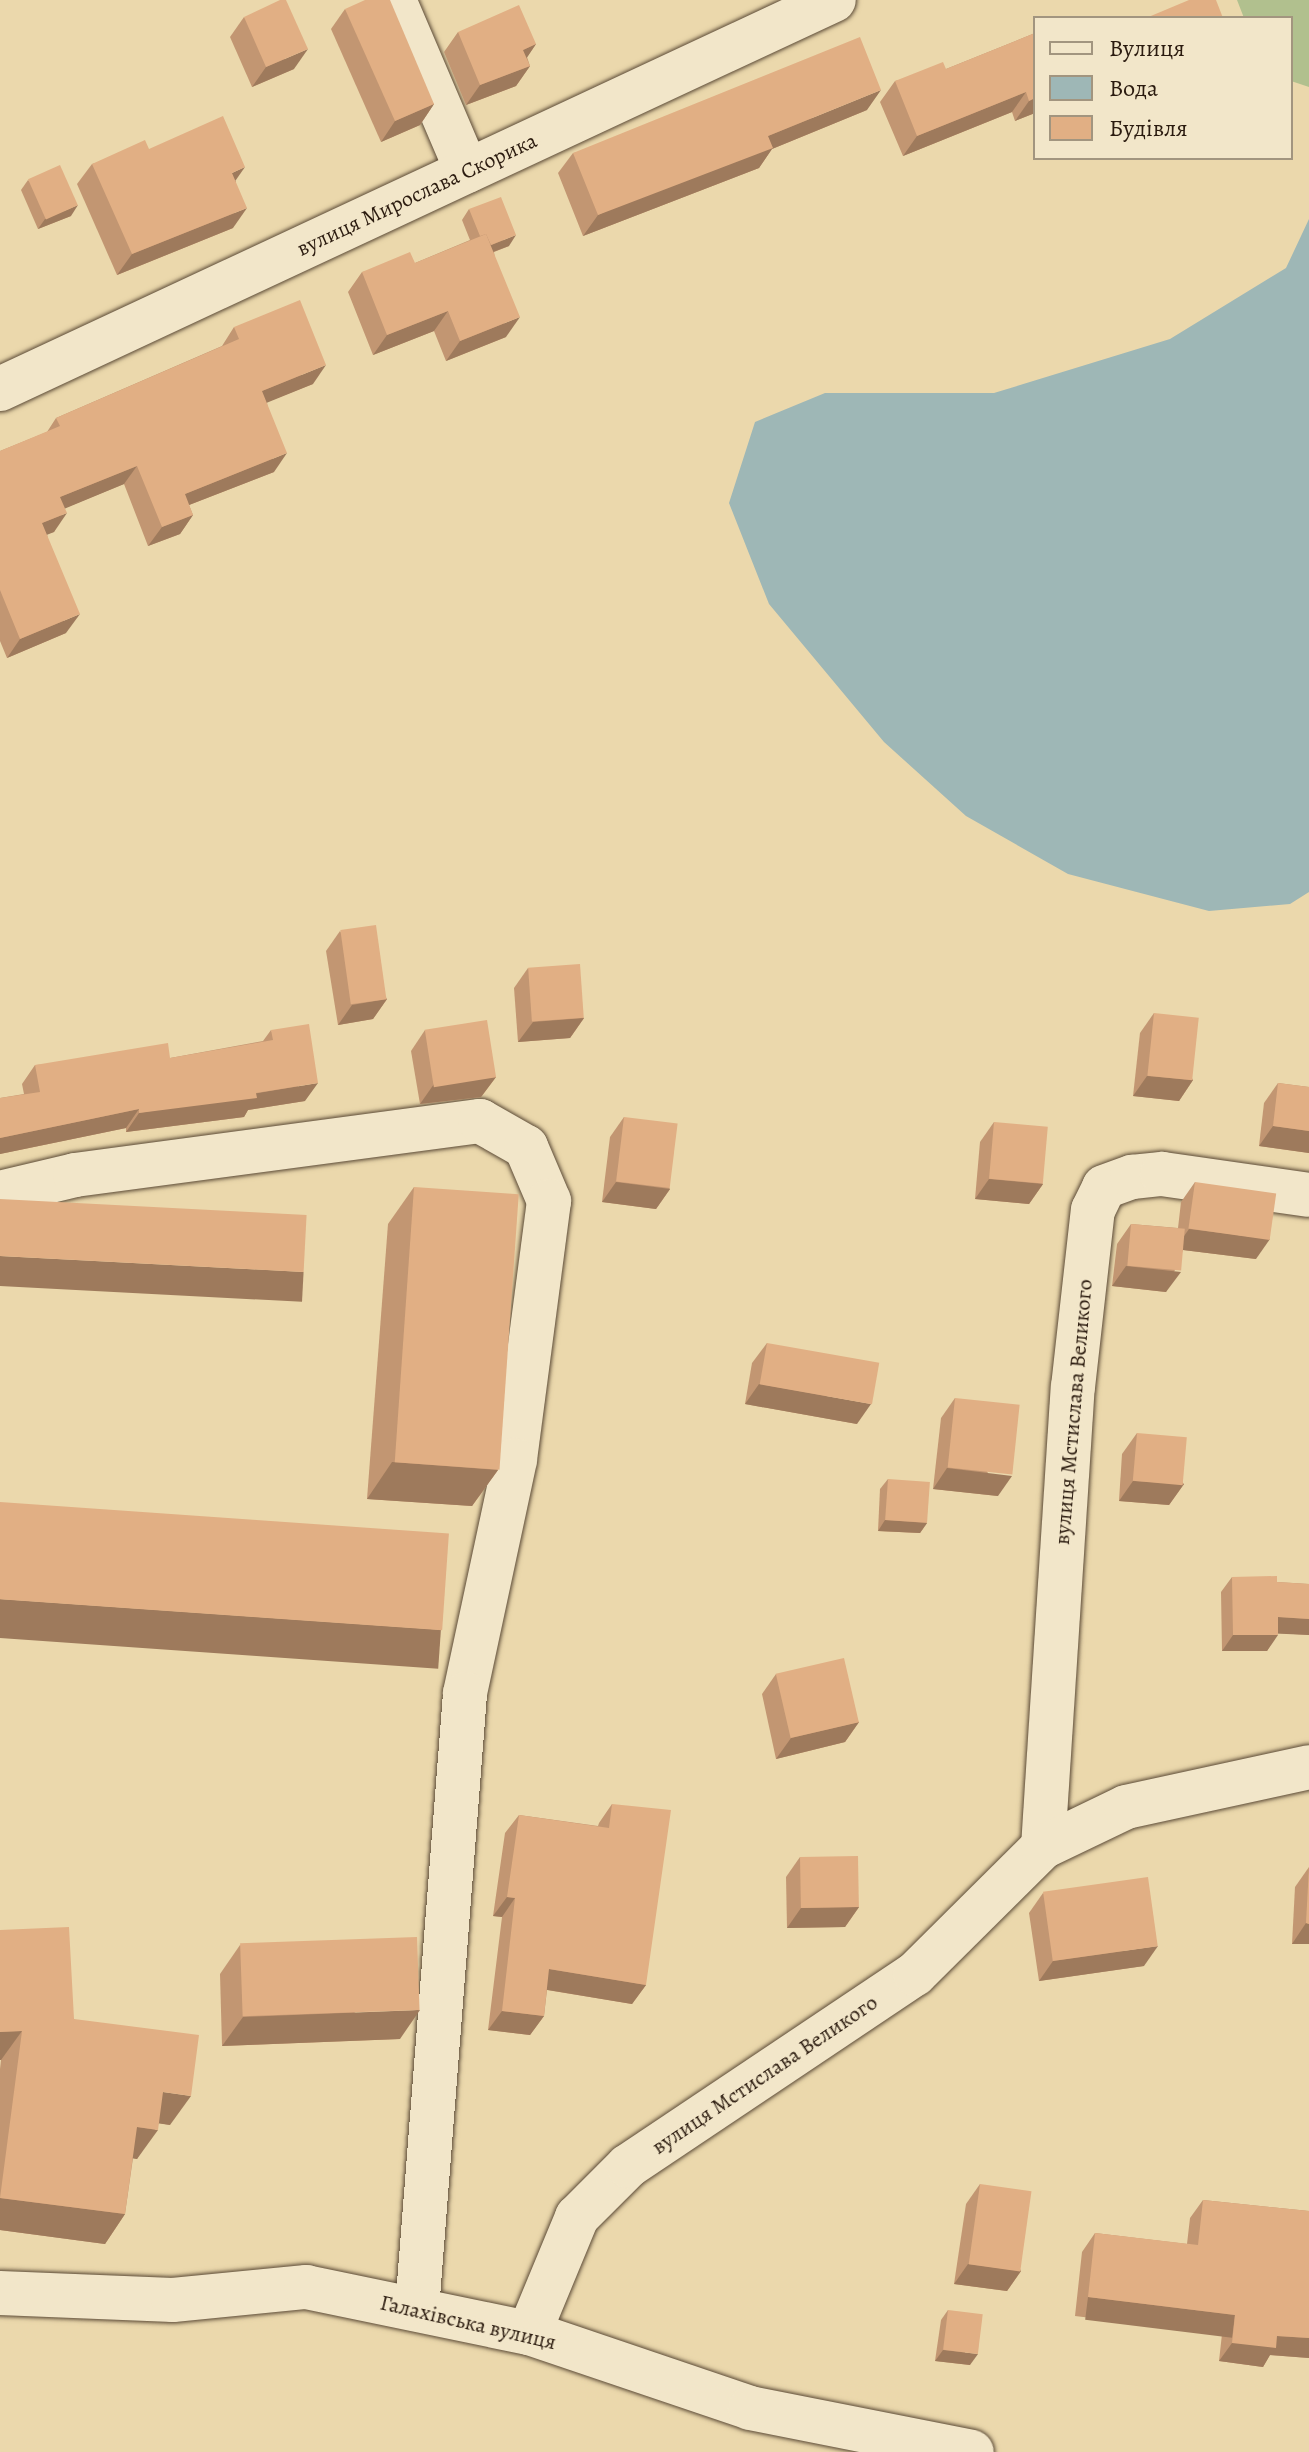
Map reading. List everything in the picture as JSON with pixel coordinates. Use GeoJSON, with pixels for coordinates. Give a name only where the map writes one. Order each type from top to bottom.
{"type":"FeatureCollection","features":[{"type":"Feature","properties":{"kind":"street"},"geometry":{"type":"LineString","coordinates":[[394,0],[467,171]]}},
{"type":"Feature","properties":{"kind":"street","name":"вулиця Мирослава Скорика"},"geometry":{"type":"LineString","coordinates":[[0,389],[834,0]]}},
{"type":"Feature","properties":{"kind":"street"},"geometry":{"type":"LineString","coordinates":[[0,1193],[75,1175],[480,1121],[526,1147],[549,1201],[515,1460],[465,1694],[417,2309]]}},
{"type":"Feature","properties":{"kind":"street","name":"вулиця Мстислава Великого"},"geometry":{"type":"LineString","coordinates":[[1043,1847],[1073,1387],[1093,1210],[1104,1187],[1162,1174],[1309,1195]]}},
{"type":"Feature","properties":{"kind":"street","name":"вулиця Мстислава Великого"},"geometry":{"type":"LineString","coordinates":[[529,2333],[577,2217],[628,2166],[915,1974],[1043,1847],[1126,1807],[1309,1767]]}},
{"type":"Feature","properties":{"kind":"street","name":"Галахівська вулиця"},"geometry":{"type":"LineString","coordinates":[[0,2293],[173,2300],[306,2287],[529,2333],[750,2408],[972,2452]]}},
{"type":"Feature","properties":{"kind":"green space"},"geometry":{"type":"Polygon","coordinates":[[[1237,0],[1309,0],[1309,87],[1293,82],[1293,16],[1243,16],[1237,0]]]}},
{"type":"Feature","properties":{"kind":"water"},"geometry":{"type":"Polygon","coordinates":[[[1309,219],[1309,892],[1290,904],[1209,911],[1068,874],[966,816],[884,742],[769,604],[729,503],[755,422],[825,393],[994,393],[1170,339],[1286,268],[1309,219]]]}},
{"type":"Feature","properties":{"kind":"building"},"geometry":{"type":"Polygon","coordinates":[[[286,0],[308,49],[266,67],[244,17],[286,0]]]}},
{"type":"Feature","properties":{"kind":"building"},"geometry":{"type":"Polygon","coordinates":[[[365,0],[390,0],[434,104],[395,121],[345,9],[365,0]]]}},
{"type":"Feature","properties":{"kind":"building"},"geometry":{"type":"Polygon","coordinates":[[[1189,0],[1216,0],[1222,16],[1151,16],[1189,0]]]}},
{"type":"Feature","properties":{"kind":"building"},"geometry":{"type":"Polygon","coordinates":[[[519,5],[536,44],[523,50],[530,66],[480,85],[458,32],[519,5]]]}},
{"type":"Feature","properties":{"kind":"building"},"geometry":{"type":"Polygon","coordinates":[[[1033,34],[1033,99],[1029,101],[1026,92],[917,136],[895,81],[943,62],[946,69],[1033,34]]]}},
{"type":"Feature","properties":{"kind":"building"},"geometry":{"type":"Polygon","coordinates":[[[860,37],[881,90],[768,136],[773,148],[598,215],[573,153],[860,37]]]}},
{"type":"Feature","properties":{"kind":"building"},"geometry":{"type":"Polygon","coordinates":[[[223,116],[245,167],[232,173],[247,208],[132,254],[92,164],[145,140],[149,149],[223,116]]]}},
{"type":"Feature","properties":{"kind":"building"},"geometry":{"type":"Polygon","coordinates":[[[60,165],[78,205],[46,219],[28,179],[60,165]]]}},
{"type":"Feature","properties":{"kind":"building"},"geometry":{"type":"Polygon","coordinates":[[[501,197],[516,235],[491,245],[486,234],[480,236],[469,209],[501,197]]]}},
{"type":"Feature","properties":{"kind":"building"},"geometry":{"type":"Polygon","coordinates":[[[486,234],[520,317],[460,341],[448,311],[387,335],[362,272],[410,252],[415,263],[486,234]]]}},
{"type":"Feature","properties":{"kind":"building"},"geometry":{"type":"Polygon","coordinates":[[[300,300],[326,365],[262,391],[287,453],[185,494],[193,515],[162,527],[137,466],[60,497],[67,513],[42,523],[80,614],[20,639],[0,590],[0,451],[60,426],[56,418],[239,339],[234,327],[300,300]]]}},
{"type":"Feature","properties":{"kind":"building"},"geometry":{"type":"Polygon","coordinates":[[[376,925],[386,999],[351,1004],[340,930],[376,925]]]}},
{"type":"Feature","properties":{"kind":"building"},"geometry":{"type":"Polygon","coordinates":[[[580,964],[584,1018],[532,1021],[528,968],[580,964]]]}},
{"type":"Feature","properties":{"kind":"building"},"geometry":{"type":"Polygon","coordinates":[[[1154,1013],[1199,1018],[1192,1080],[1147,1076],[1154,1013]]]}},
{"type":"Feature","properties":{"kind":"building"},"geometry":{"type":"Polygon","coordinates":[[[487,1020],[496,1077],[434,1087],[425,1030],[487,1020]]]}},
{"type":"Feature","properties":{"kind":"building"},"geometry":{"type":"Polygon","coordinates":[[[309,1024],[318,1083],[256,1093],[257,1098],[139,1113],[139,1109],[0,1138],[0,1098],[40,1092],[35,1065],[168,1043],[170,1058],[273,1040],[271,1030],[309,1024]]]}},
{"type":"Feature","properties":{"kind":"building"},"geometry":{"type":"Polygon","coordinates":[[[1278,1083],[1309,1087],[1309,1131],[1273,1126],[1278,1083]]]}},
{"type":"Feature","properties":{"kind":"building"},"geometry":{"type":"Polygon","coordinates":[[[624,1117],[678,1124],[670,1188],[616,1182],[624,1117]]]}},
{"type":"Feature","properties":{"kind":"building"},"geometry":{"type":"Polygon","coordinates":[[[994,1122],[1048,1127],[1043,1183],[989,1179],[994,1122]]]}},
{"type":"Feature","properties":{"kind":"building"},"geometry":{"type":"Polygon","coordinates":[[[1195,1182],[1276,1193],[1270,1240],[1188,1229],[1195,1182]]]}},
{"type":"Feature","properties":{"kind":"building"},"geometry":{"type":"Polygon","coordinates":[[[414,1187],[519,1194],[499,1470],[395,1462],[414,1187]]]}},
{"type":"Feature","properties":{"kind":"building"},"geometry":{"type":"Polygon","coordinates":[[[0,1199],[307,1215],[304,1272],[0,1256],[0,1199]]]}},
{"type":"Feature","properties":{"kind":"building"},"geometry":{"type":"Polygon","coordinates":[[[1131,1224],[1185,1229],[1181,1271],[1127,1266],[1131,1224]]]}},
{"type":"Feature","properties":{"kind":"building"},"geometry":{"type":"Polygon","coordinates":[[[767,1343],[879,1363],[872,1404],[760,1384],[767,1343]]]}},
{"type":"Feature","properties":{"kind":"building"},"geometry":{"type":"Polygon","coordinates":[[[955,1398],[1020,1405],[1012,1474],[948,1468],[955,1398]]]}},
{"type":"Feature","properties":{"kind":"building"},"geometry":{"type":"Polygon","coordinates":[[[1137,1433],[1187,1437],[1183,1485],[1133,1481],[1137,1433]]]}},
{"type":"Feature","properties":{"kind":"building"},"geometry":{"type":"Polygon","coordinates":[[[888,1479],[930,1482],[927,1523],[885,1520],[888,1479]]]}},
{"type":"Feature","properties":{"kind":"building"},"geometry":{"type":"Polygon","coordinates":[[[0,1502],[449,1533],[442,1630],[0,1599],[0,1502]]]}},
{"type":"Feature","properties":{"kind":"building"},"geometry":{"type":"Polygon","coordinates":[[[1277,1576],[1277,1582],[1309,1584],[1309,1619],[1278,1617],[1278,1635],[1233,1635],[1232,1577],[1277,1576]]]}},
{"type":"Feature","properties":{"kind":"building"},"geometry":{"type":"Polygon","coordinates":[[[844,1658],[859,1722],[791,1738],[776,1674],[844,1658]]]}},
{"type":"Feature","properties":{"kind":"building"},"geometry":{"type":"Polygon","coordinates":[[[612,1804],[671,1810],[646,1985],[549,1969],[544,2016],[502,2011],[515,1898],[507,1897],[519,1815],[609,1828],[612,1804]]]}},
{"type":"Feature","properties":{"kind":"building"},"geometry":{"type":"Polygon","coordinates":[[[858,1856],[859,1907],[801,1908],[800,1857],[858,1856]]]}},
{"type":"Feature","properties":{"kind":"building"},"geometry":{"type":"Polygon","coordinates":[[[1309,1867],[1309,1924],[1306,1923],[1309,1867]]]}},
{"type":"Feature","properties":{"kind":"building"},"geometry":{"type":"Polygon","coordinates":[[[1148,1877],[1158,1946],[1053,1961],[1043,1892],[1148,1877]]]}},
{"type":"Feature","properties":{"kind":"building"},"geometry":{"type":"Polygon","coordinates":[[[69,1927],[74,2019],[199,2035],[191,2096],[163,2092],[158,2130],[137,2127],[125,2214],[0,2198],[22,2031],[0,2032],[0,1930],[69,1927]]]}},
{"type":"Feature","properties":{"kind":"building"},"geometry":{"type":"Polygon","coordinates":[[[417,1937],[420,2010],[243,2016],[240,1943],[417,1937]]]}},
{"type":"Feature","properties":{"kind":"building"},"geometry":{"type":"Polygon","coordinates":[[[980,2184],[1031,2191],[1020,2271],[969,2264],[980,2184]]]}},
{"type":"Feature","properties":{"kind":"building"},"geometry":{"type":"Polygon","coordinates":[[[1203,2200],[1309,2211],[1309,2338],[1277,2336],[1276,2348],[1232,2343],[1235,2315],[1088,2297],[1095,2233],[1198,2245],[1203,2200]]]}},
{"type":"Feature","properties":{"kind":"building"},"geometry":{"type":"Polygon","coordinates":[[[948,2310],[983,2314],[978,2354],[943,2350],[948,2310]]]}}]}
